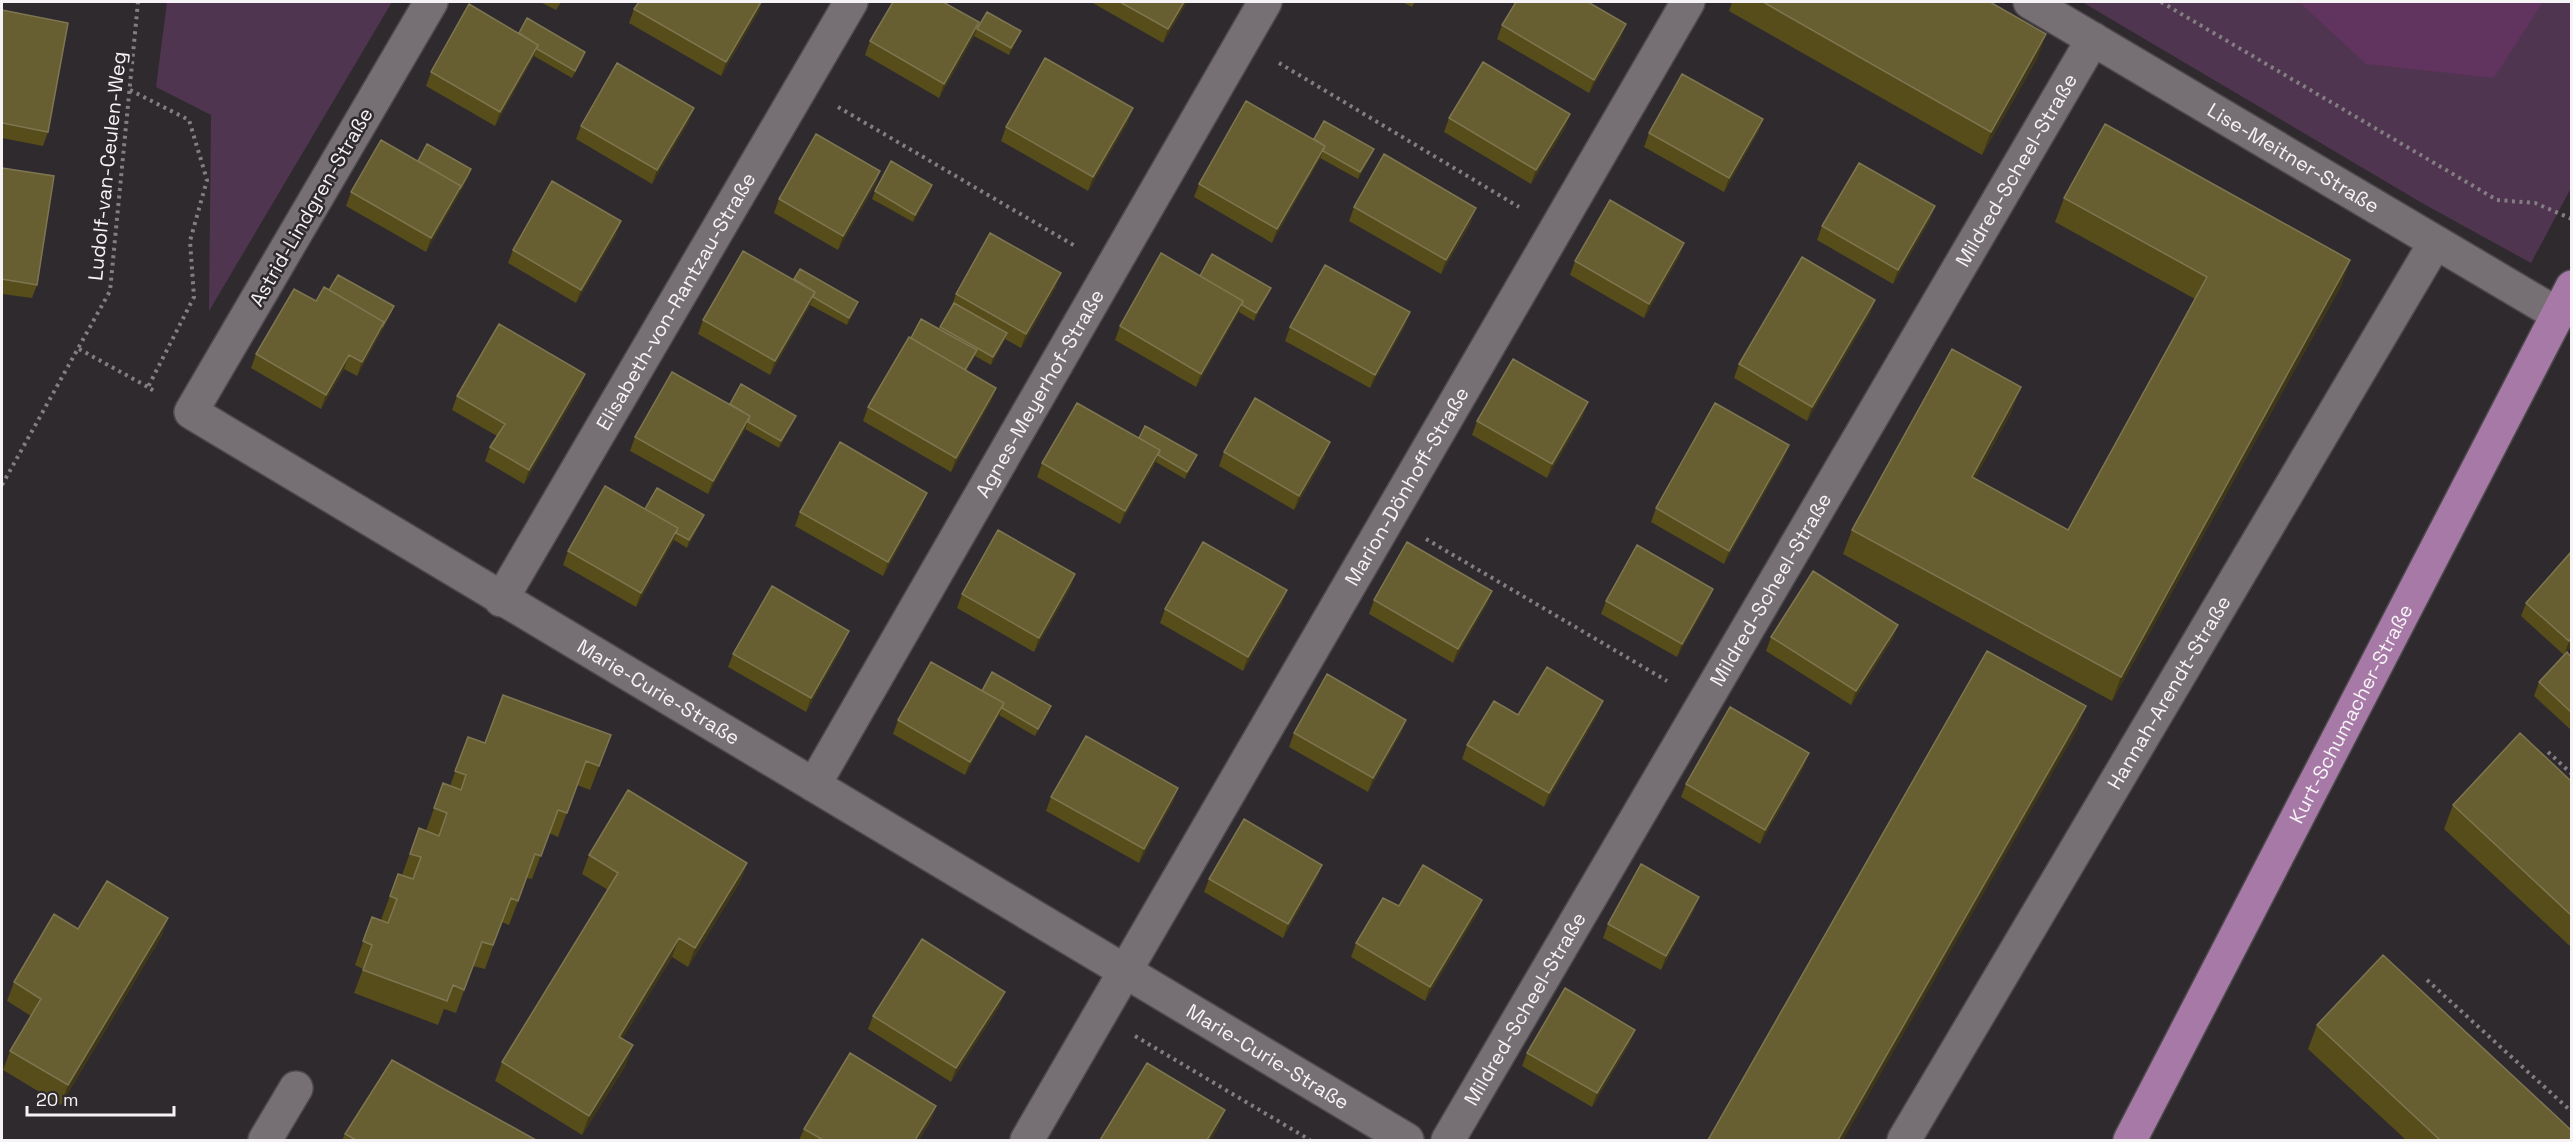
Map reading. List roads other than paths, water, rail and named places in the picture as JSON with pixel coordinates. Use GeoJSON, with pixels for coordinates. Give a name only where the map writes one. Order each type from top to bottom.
{"type":"FeatureCollection","features":[{"type":"Feature","properties":{"kind":"main road","name":"Kurt-Schumacher-Straße"},"geometry":{"type":"LineString","coordinates":[[2130,1140],[2564,301]]}},
{"type":"Feature","properties":{"kind":"street","name":"Astrid-Lindgren-Straße"},"geometry":{"type":"LineString","coordinates":[[191,412],[431,2]]}},
{"type":"Feature","properties":{"kind":"street","name":"Elisabeth-von-Rantzau-Straße"},"geometry":{"type":"LineString","coordinates":[[501,600],[851,2]]}},
{"type":"Feature","properties":{"kind":"street","name":"Agnes-Meyerhof-Straße"},"geometry":{"type":"LineString","coordinates":[[814,785],[1265,2]]}},
{"type":"Feature","properties":{"kind":"street","name":"Marion-Dönhoff-Straße"},"geometry":{"type":"LineString","coordinates":[[1126,973],[1688,2]]}},
{"type":"Feature","properties":{"kind":"street","name":"Lise-Meitner-Straße"},"geometry":{"type":"LineString","coordinates":[[2030,2],[2435,243],[2564,301]]}},
{"type":"Feature","properties":{"kind":"street","name":"Mildred-Scheel-Straße"},"geometry":{"type":"LineString","coordinates":[[1448,1140],[2093,39]]}},
{"type":"Feature","properties":{"kind":"street","name":"Hannah-Arendt-Straße"},"geometry":{"type":"LineString","coordinates":[[1904,1140],[2435,243]]}},
{"type":"Feature","properties":{"kind":"street","name":"Marie-Curie-Straße"},"geometry":{"type":"LineString","coordinates":[[191,412],[501,600],[1407,1140]]}},
{"type":"Feature","properties":{"kind":"street"},"geometry":{"type":"LineString","coordinates":[[1027,1140],[1126,973]]}},
{"type":"Feature","properties":{"kind":"street"},"geometry":{"type":"LineString","coordinates":[[264,1140],[296,1088]]}}]}
